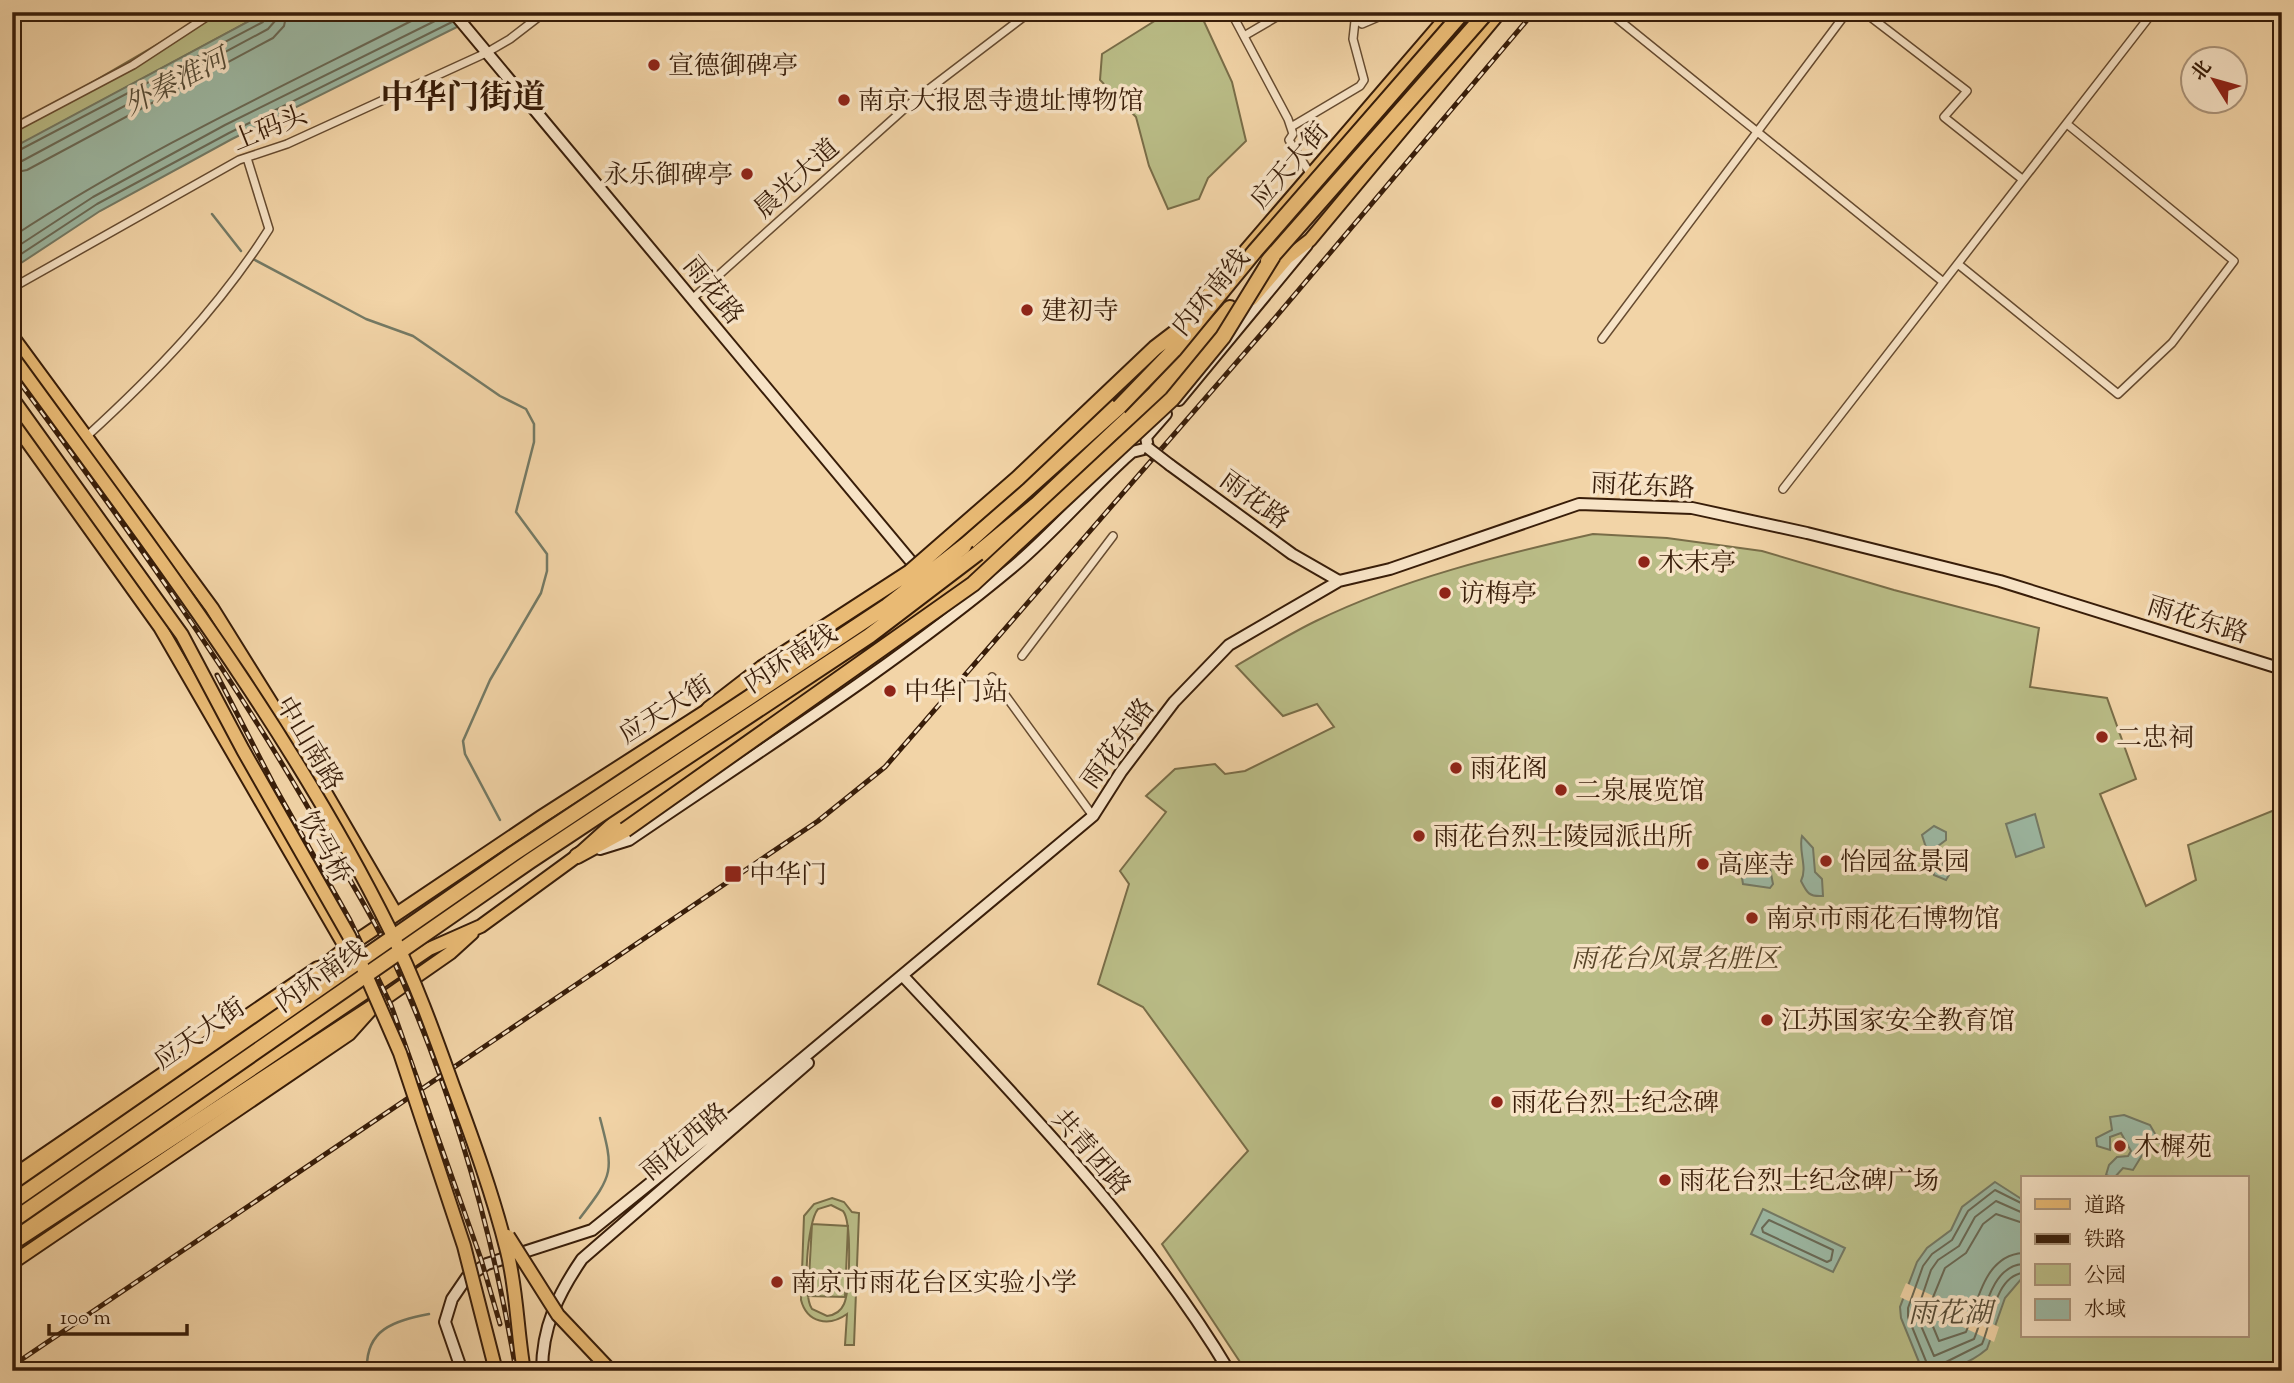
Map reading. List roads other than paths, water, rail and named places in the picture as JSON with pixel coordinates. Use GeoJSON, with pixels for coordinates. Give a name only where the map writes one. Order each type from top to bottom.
{"type":"FeatureCollection","features":[{"type":"Feature","properties":{"kind":"highway","name":"内环南线"},"geometry":{"type":"LineString","coordinates":[[12,1202],[513,854],[887,606],[964,546],[1109,416],[1174,350],[1463,12]]}},
{"type":"Feature","properties":{"kind":"highway","name":"内环南线"},"geometry":{"type":"LineString","coordinates":[[12,1221],[496,883],[927,595],[1036,505],[1155,393],[1488,12]]}},
{"type":"Feature","properties":{"kind":"highway"},"geometry":{"type":"LineString","coordinates":[[577,856],[625,830],[973,584],[1172,399],[1223,337],[1273,256]]}},
{"type":"Feature","properties":{"kind":"highway"},"geometry":{"type":"LineString","coordinates":[[709,709],[762,668],[910,572],[1018,478],[1154,348],[1210,306]]}},
{"type":"Feature","properties":{"kind":"highway"},"geometry":{"type":"LineString","coordinates":[[12,1178],[318,969]]}},
{"type":"Feature","properties":{"kind":"highway"},"geometry":{"type":"LineString","coordinates":[[12,1243],[286,1054],[374,1006]]}},
{"type":"Feature","properties":{"kind":"main road","name":"雨花路"},"geometry":{"type":"LineString","coordinates":[[453,12],[920,572],[938,600]]}},
{"type":"Feature","properties":{"kind":"main road","name":"应天大街"},"geometry":{"type":"LineString","coordinates":[[12,1189],[260,1020],[318,969],[396,914],[639,751],[709,709],[920,572],[1027,480],[1152,361],[1451,12]]}},
{"type":"Feature","properties":{"kind":"main road"},"geometry":{"type":"LineString","coordinates":[[577,856],[629,840],[859,682],[956,611],[1049,534],[1132,452],[1148,448],[1146,437],[1153,426],[1219,355],[1310,240],[1500,12]]}},
{"type":"Feature","properties":{"kind":"main road"},"geometry":{"type":"LineString","coordinates":[[1311,175],[1343,201]]}},
{"type":"Feature","properties":{"kind":"main road"},"geometry":{"type":"LineString","coordinates":[[12,1263],[349,1034],[374,1006],[450,953],[481,926],[577,856],[617,820],[972,575],[1127,432],[1225,330],[1287,258],[1310,240]]}},
{"type":"Feature","properties":{"kind":"main road"},"geometry":{"type":"LineString","coordinates":[[12,336],[227,630],[307,759],[396,914]]}},
{"type":"Feature","properties":{"kind":"main road","name":"中山南路"},"geometry":{"type":"LineString","coordinates":[[12,356],[213,634],[285,744],[350,856],[390,930],[417,990],[476,1148],[490,1197]]}},
{"type":"Feature","properties":{"kind":"main road","name":"饮马桥"},"geometry":{"type":"LineString","coordinates":[[12,398],[182,635],[243,750],[349,936],[404,1066],[464,1246],[496,1371]]}},
{"type":"Feature","properties":{"kind":"main road"},"geometry":{"type":"LineString","coordinates":[[12,420],[149,610],[346,948],[367,991]]}},
{"type":"Feature","properties":{"kind":"main road","name":"雨花路"},"geometry":{"type":"LineString","coordinates":[[1148,448],[1292,555],[1339,581]]}},
{"type":"Feature","properties":{"kind":"main road","name":"雨花东路"},"geometry":{"type":"LineString","coordinates":[[1093,816],[1121,772],[1174,702],[1229,645],[1339,581],[1390,569],[1579,504],[1692,508],[2000,581],[2282,669]]}},
{"type":"Feature","properties":{"kind":"main road"},"geometry":{"type":"LineString","coordinates":[[938,600],[967,619]]}},
{"type":"Feature","properties":{"kind":"main road","name":"雨花西路"},"geometry":{"type":"LineString","coordinates":[[462,1371],[445,1322],[446,1312],[467,1276],[487,1264],[592,1230],[903,976],[1093,816]]}},
{"type":"Feature","properties":{"kind":"main road"},"geometry":{"type":"LineString","coordinates":[[12,1232],[286,1054],[367,991],[429,949],[481,926]]}},
{"type":"Feature","properties":{"kind":"main road","name":"雨花西路"},"geometry":{"type":"LineString","coordinates":[[542,1371],[549,1319],[573,1272],[611,1231],[742,1123],[903,976]]}},
{"type":"Feature","properties":{"kind":"main road","name":"共青团路"},"geometry":{"type":"LineString","coordinates":[[903,976],[999,1079],[1144,1248],[1196,1317],[1229,1371]]}},
{"type":"Feature","properties":{"kind":"main road"},"geometry":{"type":"LineString","coordinates":[[490,1197],[515,1288],[524,1371]]}},
{"type":"Feature","properties":{"kind":"main road"},"geometry":{"type":"LineString","coordinates":[[490,1197],[515,1249],[550,1304],[611,1371]]}},
{"type":"Feature","properties":{"kind":"main road"},"geometry":{"type":"LineString","coordinates":[[561,1241],[575,1246],[578,1251],[579,1258],[573,1272]]}},
{"type":"Feature","properties":{"kind":"street"},"geometry":{"type":"LineString","coordinates":[[12,129],[133,65],[214,12]]}},
{"type":"Feature","properties":{"kind":"street","name":"上码头"},"geometry":{"type":"LineString","coordinates":[[12,288],[247,158],[310,134],[486,53],[510,39],[545,12]]}},
{"type":"Feature","properties":{"kind":"street","name":"晨光大道"},"geometry":{"type":"LineString","coordinates":[[692,299],[912,102],[1030,12]]}},
{"type":"Feature","properties":{"kind":"street"},"geometry":{"type":"LineString","coordinates":[[1231,12],[1291,127],[1293,134],[1289,141],[1311,175]]}},
{"type":"Feature","properties":{"kind":"street"},"geometry":{"type":"LineString","coordinates":[[1244,36],[1285,12]]}},
{"type":"Feature","properties":{"kind":"street"},"geometry":{"type":"LineString","coordinates":[[1345,12],[1355,21],[1368,23],[1390,12]]}},
{"type":"Feature","properties":{"kind":"street"},"geometry":{"type":"LineString","coordinates":[[1609,12],[1942,281]]}},
{"type":"Feature","properties":{"kind":"street"},"geometry":{"type":"LineString","coordinates":[[1602,339],[1847,12]]}},
{"type":"Feature","properties":{"kind":"street"},"geometry":{"type":"LineString","coordinates":[[1864,12],[1967,91],[1944,117],[2022,179]]}},
{"type":"Feature","properties":{"kind":"street"},"geometry":{"type":"LineString","coordinates":[[1783,489],[2153,12]]}},
{"type":"Feature","properties":{"kind":"street"},"geometry":{"type":"LineString","coordinates":[[1291,127],[1360,86],[1364,80],[1353,39],[1355,21]]}},
{"type":"Feature","properties":{"kind":"street"},"geometry":{"type":"LineString","coordinates":[[1958,264],[2118,394],[2172,343],[2234,261],[2067,124]]}},
{"type":"Feature","properties":{"kind":"street"},"geometry":{"type":"LineString","coordinates":[[86,438],[201,324],[268,229],[247,158]]}},
{"type":"Feature","properties":{"kind":"street"},"geometry":{"type":"LineString","coordinates":[[1022,656],[1112,536]]}},
{"type":"Feature","properties":{"kind":"street"},"geometry":{"type":"LineString","coordinates":[[992,677],[1093,816]]}},
{"type":"Feature","properties":{"kind":"water","name":"外秦淮河"},"geometry":{"type":"Polygon","coordinates":[[[266,12],[487,12],[232,139],[100,211],[12,269],[12,148],[266,12]]]}},
{"type":"Feature","properties":{"kind":"water"},"geometry":{"type":"Polygon","coordinates":[[[2035,814],[2044,847],[2016,857],[2006,824],[2035,814]]]}},
{"type":"Feature","properties":{"kind":"water"},"geometry":{"type":"Polygon","coordinates":[[[1934,826],[1946,832],[1946,840],[1934,849],[1949,875],[1946,880],[1934,875],[1922,835],[1934,826]]]}},
{"type":"Feature","properties":{"kind":"water"},"geometry":{"type":"Polygon","coordinates":[[[1802,836],[1813,848],[1815,872],[1822,879],[1823,896],[1809,893],[1801,881],[1804,870],[1802,836]]]}},
{"type":"Feature","properties":{"kind":"water"},"geometry":{"type":"Polygon","coordinates":[[[1738,853],[1767,853],[1773,884],[1770,888],[1743,884],[1738,853]]]}},
{"type":"Feature","properties":{"kind":"water"},"geometry":{"type":"Polygon","coordinates":[[[2124,1115],[2150,1125],[2161,1144],[2152,1139],[2133,1170],[2123,1168],[2116,1176],[2106,1175],[2109,1165],[2117,1157],[2128,1156],[2131,1151],[2121,1133],[2110,1137],[2110,1150],[2097,1146],[2096,1138],[2112,1130],[2110,1117],[2124,1115]]]}},
{"type":"Feature","properties":{"kind":"water","name":"雨花湖"},"geometry":{"type":"Polygon","coordinates":[[[1995,1182],[2021,1199],[2021,1279],[2005,1298],[1987,1349],[1955,1367],[1928,1370],[1921,1367],[1901,1318],[1900,1307],[1917,1262],[1927,1248],[1951,1230],[1962,1207],[1995,1182]]]}},
{"type":"Feature","properties":{"kind":"water"},"geometry":{"type":"Polygon","coordinates":[[[1763,1209],[1845,1248],[1833,1272],[1751,1234],[1763,1209]]]}},
{"type":"Feature","properties":{"kind":"waterway"},"geometry":{"type":"LineString","coordinates":[[212,214],[241,251]]}},
{"type":"Feature","properties":{"kind":"waterway"},"geometry":{"type":"LineString","coordinates":[[253,259],[366,319],[413,336],[500,396],[526,409],[534,424],[534,442],[516,512],[547,554],[547,571],[541,593],[490,680],[463,741],[465,754],[500,820]]}},
{"type":"Feature","properties":{"kind":"waterway"},"geometry":{"type":"LineString","coordinates":[[580,1218],[605,1181],[608,1171],[608,1150],[600,1118]]}},
{"type":"Feature","properties":{"kind":"waterway"},"geometry":{"type":"LineString","coordinates":[[367,1371],[371,1345],[384,1329],[404,1320],[429,1314]]}},
{"type":"Feature","properties":{"kind":"railway"},"geometry":{"type":"LineString","coordinates":[[12,1366],[818,821],[885,767],[1269,325],[1534,12]]}},
{"type":"Feature","properties":{"kind":"railway"},"geometry":{"type":"LineString","coordinates":[[12,372],[216,659],[291,778],[383,938],[432,1054],[467,1158],[495,1264],[516,1371]]}},
{"type":"Feature","properties":{"kind":"railway"},"geometry":{"type":"LineString","coordinates":[[217,675],[275,787],[350,920],[391,1005],[481,1259],[500,1324]]}},
{"type":"Feature","properties":{"kind":"place","name":"宣德御碑亭"},"geometry":{"type":"Point","coordinates":[654,65]}},
{"type":"Feature","properties":{"kind":"place","name":"南京大报恩寺遗址博物馆"},"geometry":{"type":"Point","coordinates":[844,100]}},
{"type":"Feature","properties":{"kind":"place","name":"永乐御碑亭"},"geometry":{"type":"Point","coordinates":[747,174]}},
{"type":"Feature","properties":{"kind":"place","name":"建初寺"},"geometry":{"type":"Point","coordinates":[1027,310]}},
{"type":"Feature","properties":{"kind":"place","name":"木末亭"},"geometry":{"type":"Point","coordinates":[1644,562]}},
{"type":"Feature","properties":{"kind":"place","name":"访梅亭"},"geometry":{"type":"Point","coordinates":[1445,593]}},
{"type":"Feature","properties":{"kind":"place","name":"中华门站"},"geometry":{"type":"Point","coordinates":[890,691]}},
{"type":"Feature","properties":{"kind":"place","name":"二忠祠"},"geometry":{"type":"Point","coordinates":[2102,737]}},
{"type":"Feature","properties":{"kind":"place","name":"雨花阁"},"geometry":{"type":"Point","coordinates":[1456,768]}},
{"type":"Feature","properties":{"kind":"place","name":"二泉展览馆"},"geometry":{"type":"Point","coordinates":[1561,790]}},
{"type":"Feature","properties":{"kind":"place","name":"雨花台烈士陵园派出所"},"geometry":{"type":"Point","coordinates":[1419,836]}},
{"type":"Feature","properties":{"kind":"place","name":"怡园盆景园"},"geometry":{"type":"Point","coordinates":[1826,861]}},
{"type":"Feature","properties":{"kind":"place","name":"高座寺"},"geometry":{"type":"Point","coordinates":[1703,864]}},
{"type":"Feature","properties":{"kind":"place","name":"中华门"},"geometry":{"type":"Point","coordinates":[733,874]}},
{"type":"Feature","properties":{"kind":"place","name":"南京市雨花石博物馆"},"geometry":{"type":"Point","coordinates":[1752,918]}},
{"type":"Feature","properties":{"kind":"place","name":"江苏国家安全教育馆"},"geometry":{"type":"Point","coordinates":[1767,1020]}},
{"type":"Feature","properties":{"kind":"place","name":"雨花台烈士纪念碑"},"geometry":{"type":"Point","coordinates":[1497,1102]}},
{"type":"Feature","properties":{"kind":"place","name":"木樨苑"},"geometry":{"type":"Point","coordinates":[2120,1146]}},
{"type":"Feature","properties":{"kind":"place","name":"雨花台烈士纪念碑广场"},"geometry":{"type":"Point","coordinates":[1665,1180]}},
{"type":"Feature","properties":{"kind":"place","name":"南京市雨花台区实验小学"},"geometry":{"type":"Point","coordinates":[777,1282]}},
{"type":"Feature","properties":{"kind":"district","name":"中华门街道"},"geometry":{"type":"Point","coordinates":[463,96]}},
{"type":"Feature","properties":{"kind":"park label","name":"雨花台风景名胜区"},"geometry":{"type":"Point","coordinates":[1675,958]}}]}
